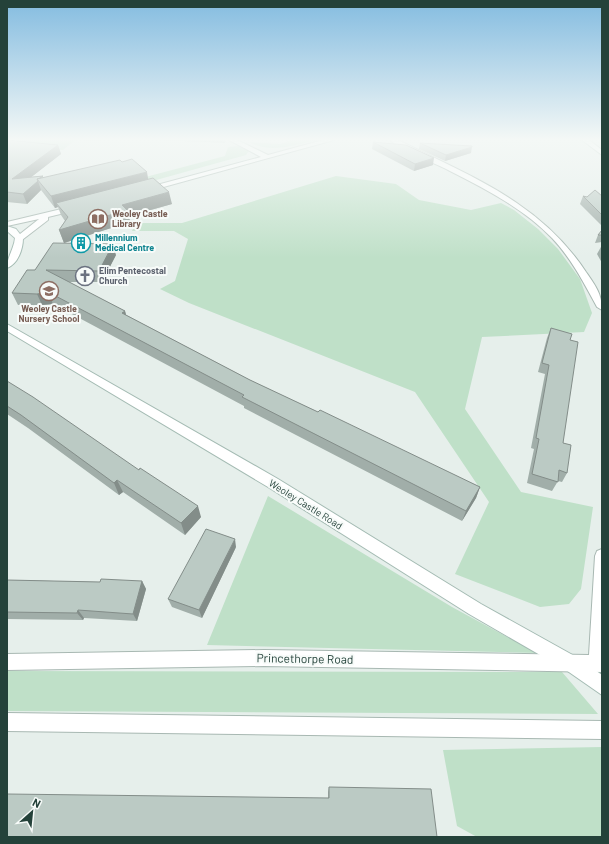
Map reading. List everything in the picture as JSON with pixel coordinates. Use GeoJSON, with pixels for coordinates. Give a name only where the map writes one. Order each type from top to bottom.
{"type":"FeatureCollection","features":[{"type":"Feature","properties":{"kind":"street"},"geometry":{"type":"LineString","coordinates":[[136,192],[183,179]]}},
{"type":"Feature","properties":{"kind":"street"},"geometry":{"type":"LineString","coordinates":[[469,179],[493,192],[546,228],[565,248],[602,307]]}},
{"type":"Feature","properties":{"kind":"street"},"geometry":{"type":"LineString","coordinates":[[7,224],[82,206]]}},
{"type":"Feature","properties":{"kind":"street"},"geometry":{"type":"LineString","coordinates":[[19,238],[51,214]]}},
{"type":"Feature","properties":{"kind":"street"},"geometry":{"type":"LineString","coordinates":[[7,228],[13,231],[19,238],[19,247],[15,256],[7,265]]}},
{"type":"Feature","properties":{"kind":"street","name":"Weoley Castle Road"},"geometry":{"type":"LineString","coordinates":[[7,327],[273,483],[475,609],[572,664],[602,686]]}},
{"type":"Feature","properties":{"kind":"street"},"geometry":{"type":"LineString","coordinates":[[600,664],[602,556]]}},
{"type":"Feature","properties":{"kind":"street","name":"Princethorpe Road"},"geometry":{"type":"LineString","coordinates":[[7,662],[264,658],[600,664]]}},
{"type":"Feature","properties":{"kind":"street"},"geometry":{"type":"LineString","coordinates":[[7,722],[602,730]]}},
{"type":"Feature","properties":{"kind":"green space"},"geometry":{"type":"Polygon","coordinates":[[[139,179],[158,179],[149,182],[139,179]]]}},
{"type":"Feature","properties":{"kind":"green space"},"geometry":{"type":"Polygon","coordinates":[[[325,179],[361,179],[396,184],[419,200],[471,210],[501,203],[514,210],[538,229],[558,249],[580,279],[592,313],[584,332],[482,337],[465,409],[521,492],[593,507],[581,589],[569,604],[540,607],[455,574],[489,502],[415,392],[189,303],[160,289],[175,281],[188,239],[174,231],[132,231],[136,223],[182,223],[325,179]]]}},
{"type":"Feature","properties":{"kind":"green space"},"geometry":{"type":"Polygon","coordinates":[[[268,496],[452,607],[537,653],[207,645],[268,496]]]}},
{"type":"Feature","properties":{"kind":"green space"},"geometry":{"type":"Polygon","coordinates":[[[7,671],[562,672],[598,714],[7,711],[7,671]]]}},
{"type":"Feature","properties":{"kind":"green space"},"geometry":{"type":"Polygon","coordinates":[[[602,747],[602,837],[477,837],[457,826],[443,750],[602,747]]]}},
{"type":"Feature","properties":{"kind":"building"},"geometry":{"type":"Polygon","coordinates":[[[7,179],[37,179],[38,181],[23,194],[7,192],[7,179]]]}},
{"type":"Feature","properties":{"kind":"building"},"geometry":{"type":"Polygon","coordinates":[[[37,179],[117,179],[51,196],[37,179]]]}},
{"type":"Feature","properties":{"kind":"building"},"geometry":{"type":"Polygon","coordinates":[[[148,179],[155,179],[169,192],[122,205],[127,210],[59,230],[68,217],[56,203],[148,179]]]}},
{"type":"Feature","properties":{"kind":"building"},"geometry":{"type":"Polygon","coordinates":[[[595,190],[602,196],[602,215],[583,196],[587,197],[595,190]]]}},
{"type":"Feature","properties":{"kind":"building"},"geometry":{"type":"Polygon","coordinates":[[[53,243],[113,244],[99,271],[46,270],[125,311],[122,313],[250,380],[318,412],[320,410],[480,487],[466,511],[242,397],[244,395],[48,292],[37,294],[12,293],[27,270],[35,270],[53,243]]]}},
{"type":"Feature","properties":{"kind":"building"},"geometry":{"type":"Polygon","coordinates":[[[551,328],[572,334],[570,340],[578,342],[563,443],[571,445],[567,473],[559,470],[558,482],[532,474],[539,439],[536,438],[549,365],[542,363],[551,328]]]}},
{"type":"Feature","properties":{"kind":"building"},"geometry":{"type":"Polygon","coordinates":[[[7,381],[33,397],[139,470],[140,468],[198,506],[181,523],[117,480],[114,483],[7,406],[7,381]]]}},
{"type":"Feature","properties":{"kind":"building"},"geometry":{"type":"Polygon","coordinates":[[[206,529],[235,539],[199,610],[168,599],[206,529]]]}},
{"type":"Feature","properties":{"kind":"building"},"geometry":{"type":"Polygon","coordinates":[[[101,579],[142,581],[133,614],[78,610],[77,613],[7,612],[7,580],[100,582],[101,579]]]}},
{"type":"Feature","properties":{"kind":"building"},"geometry":{"type":"Polygon","coordinates":[[[329,787],[431,789],[437,837],[7,837],[7,794],[329,798],[329,787]]]}},
{"type":"Feature","properties":{"kind":"place","name":"Weoley Castle Library"},"geometry":{"type":"Point","coordinates":[98,219]}},
{"type":"Feature","properties":{"kind":"place","name":"Millennium Medical Centre"},"geometry":{"type":"Point","coordinates":[81,243]}},
{"type":"Feature","properties":{"kind":"place","name":"Elim Pentecostal Church"},"geometry":{"type":"Point","coordinates":[85,276]}},
{"type":"Feature","properties":{"kind":"place","name":"Weoley Castle Nursery School"},"geometry":{"type":"Point","coordinates":[49,291]}}]}
